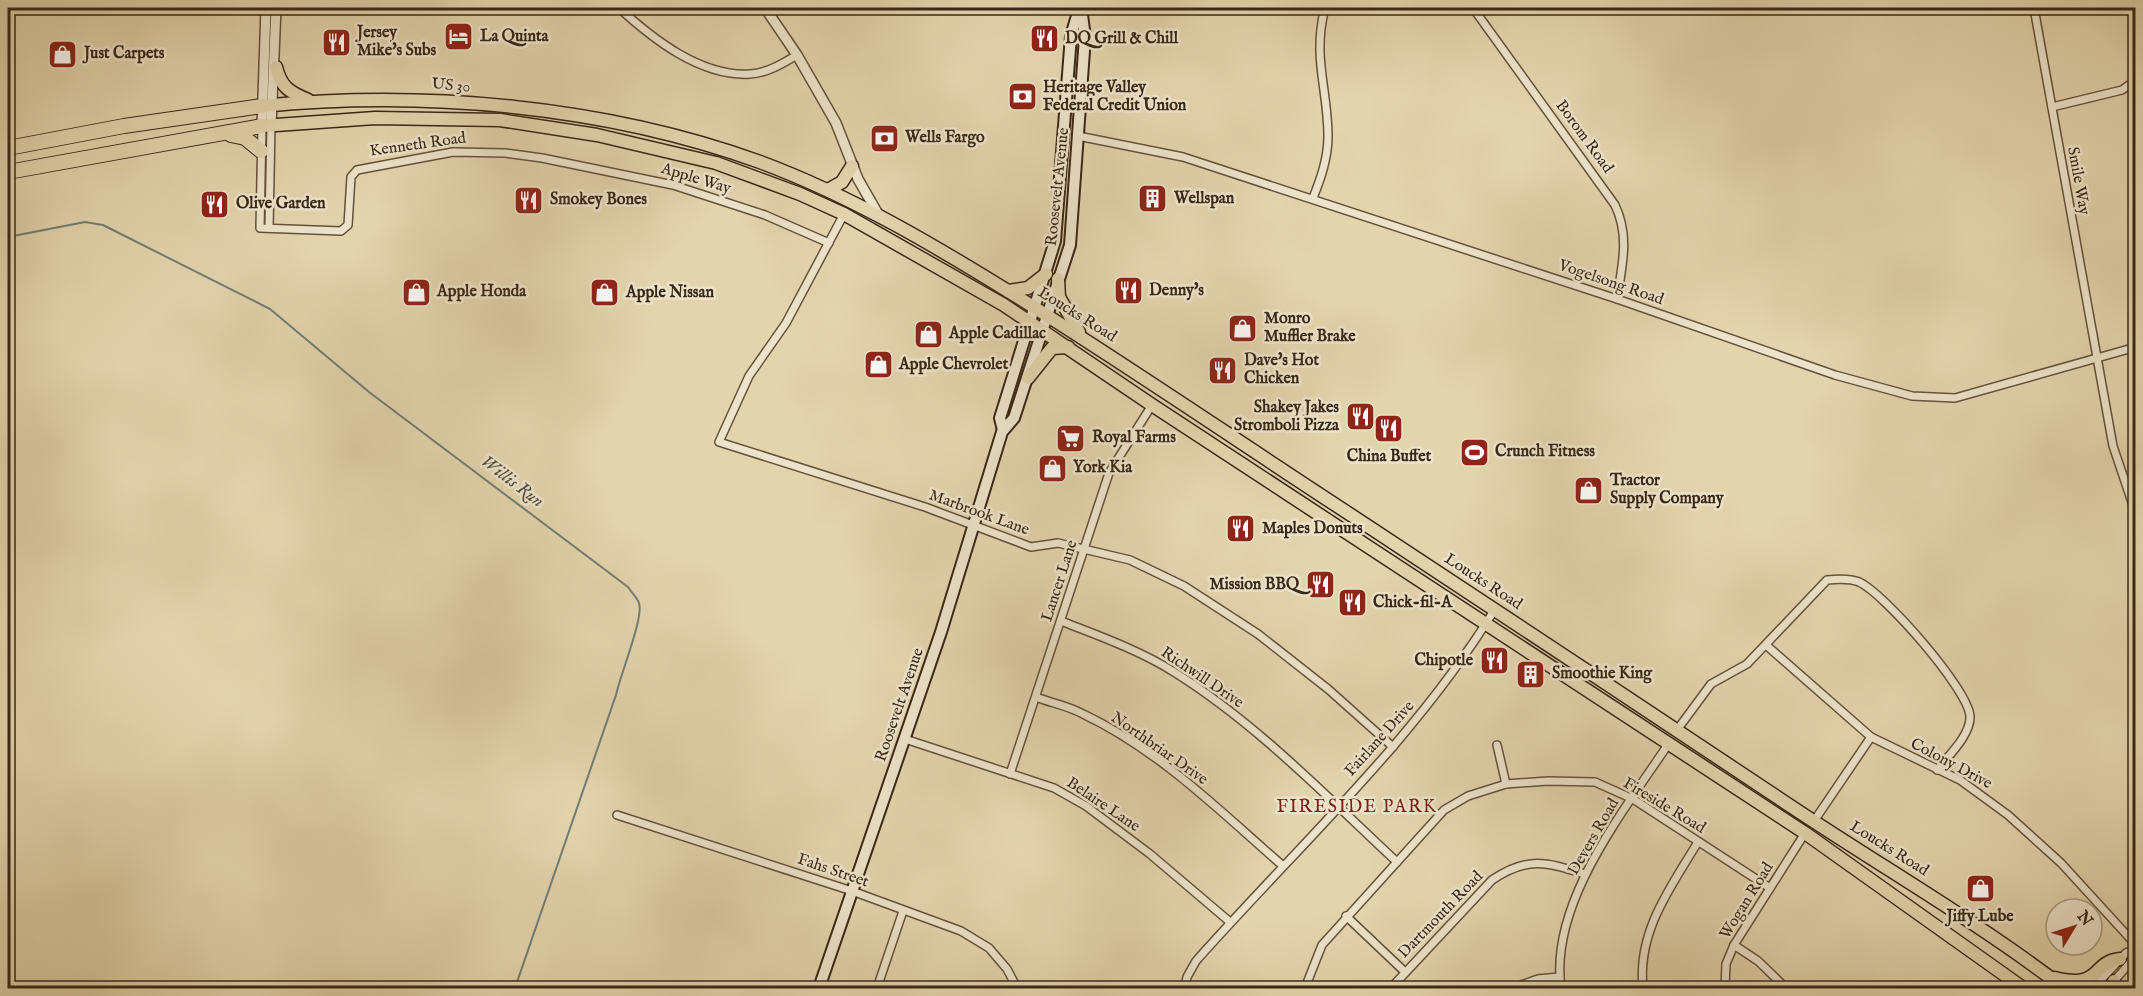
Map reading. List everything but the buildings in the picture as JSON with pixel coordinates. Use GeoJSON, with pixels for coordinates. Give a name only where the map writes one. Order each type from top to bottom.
{"type":"FeatureCollection","features":[{"type":"Feature","properties":{"kind":"highway"},"geometry":{"type":"LineString","coordinates":[[276,67],[279,81],[286,89],[312,101]]}},
{"type":"Feature","properties":{"kind":"highway","name":"US 30"},"geometry":{"type":"LineString","coordinates":[[8,148],[124,126],[267,106],[312,101],[416,99],[579,116],[677,137],[758,162],[828,190],[878,214]]}},
{"type":"Feature","properties":{"kind":"highway","name":"US 30"},"geometry":{"type":"LineString","coordinates":[[8,172],[266,125],[375,118],[511,121],[597,135],[716,163],[800,194],[844,214]]}},
{"type":"Feature","properties":{"kind":"highway"},"geometry":{"type":"LineString","coordinates":[[226,134],[245,138],[261,151]]}},
{"type":"Feature","properties":{"kind":"highway"},"geometry":{"type":"LineString","coordinates":[[828,190],[842,182],[852,166]]}},
{"type":"Feature","properties":{"kind":"highway","name":"Loucks Road"},"geometry":{"type":"LineString","coordinates":[[844,214],[1043,330],[1152,405],[1805,833],[2023,988]]}},
{"type":"Feature","properties":{"kind":"highway","name":"Loucks Road"},"geometry":{"type":"LineString","coordinates":[[878,214],[940,248],[1083,338],[1814,821],[1911,882],[2064,988]]}},
{"type":"Feature","properties":{"kind":"highway"},"geometry":{"type":"LineString","coordinates":[[1008,291],[1028,288],[1052,276],[1059,297],[1083,338]]}},
{"type":"Feature","properties":{"kind":"highway"},"geometry":{"type":"LineString","coordinates":[[1028,378],[1052,348],[1068,347]]}},
{"type":"Feature","properties":{"kind":"highway"},"geometry":{"type":"LineString","coordinates":[[2049,977],[2074,983],[2090,980],[2111,960],[2120,959]]}},
{"type":"Feature","properties":{"kind":"highway"},"geometry":{"type":"LineString","coordinates":[[2009,978],[2018,988]]}},
{"type":"Feature","properties":{"kind":"main road","name":"Roosevelt Avenue"},"geometry":{"type":"LineString","coordinates":[[819,988],[905,739],[1003,430],[1014,418],[1048,316],[1070,50],[1080,8]]}},
{"type":"Feature","properties":{"kind":"main road","name":"Roosevelt Avenue"},"geometry":{"type":"LineString","coordinates":[[1003,430],[1000,418],[1036,309],[1070,245],[1085,37],[1080,8]]}},
{"type":"Feature","properties":{"kind":"main road"},"geometry":{"type":"LineString","coordinates":[[1070,50],[1075,66],[1071,125],[1074,134],[1078,136]]}},
{"type":"Feature","properties":{"kind":"street"},"geometry":{"type":"LineString","coordinates":[[266,8],[269,228],[260,228],[261,151],[266,125]]}},
{"type":"Feature","properties":{"kind":"street"},"geometry":{"type":"LineString","coordinates":[[267,106],[276,67],[276,8]]}},
{"type":"Feature","properties":{"kind":"street"},"geometry":{"type":"LineString","coordinates":[[619,8],[669,48],[725,74],[766,71],[797,55]]}},
{"type":"Feature","properties":{"kind":"street"},"geometry":{"type":"LineString","coordinates":[[765,8],[797,55],[836,123],[852,166],[878,214]]}},
{"type":"Feature","properties":{"kind":"street"},"geometry":{"type":"LineString","coordinates":[[1313,198],[1321,177],[1328,135],[1319,64],[1320,27],[1325,8]]}},
{"type":"Feature","properties":{"kind":"street","name":"Borom Road"},"geometry":{"type":"LineString","coordinates":[[1473,8],[1615,205],[1625,231],[1625,251],[1617,299]]}},
{"type":"Feature","properties":{"kind":"street","name":"Smile Way"},"geometry":{"type":"LineString","coordinates":[[2034,8],[2113,446],[2136,514]]}},
{"type":"Feature","properties":{"kind":"street"},"geometry":{"type":"LineString","coordinates":[[2052,107],[2122,90],[2136,80]]}},
{"type":"Feature","properties":{"kind":"street","name":"Vogelsong Road"},"geometry":{"type":"LineString","coordinates":[[1078,136],[1183,157],[1617,299],[1835,375],[1912,396],[1955,398],[2136,347]]}},
{"type":"Feature","properties":{"kind":"street","name":"Kenneth Road"},"geometry":{"type":"LineString","coordinates":[[269,228],[341,231],[346,229],[349,219],[351,177],[363,168],[453,152],[505,153],[550,160]]}},
{"type":"Feature","properties":{"kind":"street","name":"Apple Way"},"geometry":{"type":"LineString","coordinates":[[550,160],[619,172],[705,194],[829,243]]}},
{"type":"Feature","properties":{"kind":"street"},"geometry":{"type":"LineString","coordinates":[[829,243],[844,214]]}},
{"type":"Feature","properties":{"kind":"street","name":"Marbrook Lane"},"geometry":{"type":"LineString","coordinates":[[829,243],[786,323],[749,376],[719,442],[973,525],[1031,547],[1058,543],[1130,560],[1184,586],[1258,634],[1328,689],[1393,747]]}},
{"type":"Feature","properties":{"kind":"street","name":"Lancer Lane"},"geometry":{"type":"LineString","coordinates":[[1010,774],[1108,473],[1152,405]]}},
{"type":"Feature","properties":{"kind":"street"},"geometry":{"type":"LineString","coordinates":[[1677,730],[1711,684],[1747,664],[1827,580],[1858,582],[1873,592],[1917,635],[1962,695],[1969,710],[1969,723],[1937,770]]}},
{"type":"Feature","properties":{"kind":"street","name":"Fairlane Drive"},"geometry":{"type":"LineString","coordinates":[[1185,988],[1187,977],[1196,961],[1393,747],[1438,694],[1495,609]]}},
{"type":"Feature","properties":{"kind":"street","name":"Richwill Drive"},"geometry":{"type":"LineString","coordinates":[[1061,621],[1131,649],[1173,671],[1225,706],[1338,806],[1397,862]]}},
{"type":"Feature","properties":{"kind":"street","name":"Colony Drive"},"geometry":{"type":"LineString","coordinates":[[1766,645],[1871,737],[1981,793],[2033,836],[2136,947]]}},
{"type":"Feature","properties":{"kind":"street","name":"Northbriar Drive"},"geometry":{"type":"LineString","coordinates":[[1036,697],[1082,713],[1125,737],[1178,774],[1283,866]]}},
{"type":"Feature","properties":{"kind":"street"},"geometry":{"type":"LineString","coordinates":[[1814,821],[1871,737]]}},
{"type":"Feature","properties":{"kind":"street","name":"Belaire Lane"},"geometry":{"type":"LineString","coordinates":[[905,739],[1054,788],[1086,806],[1150,854],[1230,922]]}},
{"type":"Feature","properties":{"kind":"street","name":"Devers Road"},"geometry":{"type":"LineString","coordinates":[[1561,988],[1559,977],[1562,935],[1585,874],[1669,743]]}},
{"type":"Feature","properties":{"kind":"street"},"geometry":{"type":"LineString","coordinates":[[1497,746],[1506,784]]}},
{"type":"Feature","properties":{"kind":"street","name":"Fireside Road"},"geometry":{"type":"LineString","coordinates":[[1305,988],[1322,945],[1444,810],[1468,796],[1506,784],[1548,781],[1594,782],[1632,799],[1770,888]]}},
{"type":"Feature","properties":{"kind":"street","name":"Fahs Street"},"geometry":{"type":"LineString","coordinates":[[617,815],[852,891],[961,931],[989,948],[1007,969],[1017,988]]}},
{"type":"Feature","properties":{"kind":"street","name":"Wogan Road"},"geometry":{"type":"LineString","coordinates":[[1725,988],[1726,964],[1734,945],[1805,833]]}},
{"type":"Feature","properties":{"kind":"street"},"geometry":{"type":"LineString","coordinates":[[1643,988],[1641,972],[1646,938],[1656,910],[1698,842]]}},
{"type":"Feature","properties":{"kind":"street","name":"Dartmouth Road"},"geometry":{"type":"LineString","coordinates":[[1391,988],[1492,880],[1508,870],[1524,862],[1551,863],[1585,874]]}},
{"type":"Feature","properties":{"kind":"street"},"geometry":{"type":"LineString","coordinates":[[877,988],[903,911]]}},
{"type":"Feature","properties":{"kind":"street"},"geometry":{"type":"LineString","coordinates":[[1346,916],[1405,972]]}},
{"type":"Feature","properties":{"kind":"street"},"geometry":{"type":"LineString","coordinates":[[1734,945],[1758,962],[1786,988]]}},
{"type":"Feature","properties":{"kind":"street"},"geometry":{"type":"LineString","coordinates":[[2093,988],[2126,953],[2136,947]]}},
{"type":"Feature","properties":{"kind":"street"},"geometry":{"type":"LineString","coordinates":[[2111,986],[2136,956]]}},
{"type":"Feature","properties":{"kind":"street"},"geometry":{"type":"LineString","coordinates":[[1513,988],[1538,979],[1559,977]]}},
{"type":"Feature","properties":{"kind":"waterway","name":"Willis Run"},"geometry":{"type":"LineString","coordinates":[[8,237],[85,222],[103,225],[270,309],[369,392],[628,587],[637,599],[640,610],[638,621],[616,695],[515,988]]}},
{"type":"Feature","properties":{"kind":"place","name":"La Quinta"},"geometry":{"type":"Point","coordinates":[459,37]}},
{"type":"Feature","properties":{"kind":"place","name":"DQ Grill & Chill"},"geometry":{"type":"Point","coordinates":[1044,39]}},
{"type":"Feature","properties":{"kind":"place","name":"Jersey Mike's Subs"},"geometry":{"type":"Point","coordinates":[336,42]}},
{"type":"Feature","properties":{"kind":"place","name":"Just Carpets"},"geometry":{"type":"Point","coordinates":[63,54]}},
{"type":"Feature","properties":{"kind":"place","name":"Heritage Valley Federal Credit Union"},"geometry":{"type":"Point","coordinates":[1022,97]}},
{"type":"Feature","properties":{"kind":"place","name":"Wells Fargo"},"geometry":{"type":"Point","coordinates":[884,138]}},
{"type":"Feature","properties":{"kind":"place","name":"Wellspan"},"geometry":{"type":"Point","coordinates":[1153,199]}},
{"type":"Feature","properties":{"kind":"place","name":"Smokey Bones"},"geometry":{"type":"Point","coordinates":[529,200]}},
{"type":"Feature","properties":{"kind":"place","name":"Olive Garden"},"geometry":{"type":"Point","coordinates":[215,204]}},
{"type":"Feature","properties":{"kind":"place","name":"Denny's"},"geometry":{"type":"Point","coordinates":[1128,291]}},
{"type":"Feature","properties":{"kind":"place","name":"Apple Honda"},"geometry":{"type":"Point","coordinates":[416,292]}},
{"type":"Feature","properties":{"kind":"place","name":"Apple Nissan"},"geometry":{"type":"Point","coordinates":[605,293]}},
{"type":"Feature","properties":{"kind":"place","name":"Monro Muffler Brake"},"geometry":{"type":"Point","coordinates":[1243,328]}},
{"type":"Feature","properties":{"kind":"place","name":"Apple Cadillac"},"geometry":{"type":"Point","coordinates":[928,334]}},
{"type":"Feature","properties":{"kind":"place","name":"Apple Chevrolet"},"geometry":{"type":"Point","coordinates":[878,365]}},
{"type":"Feature","properties":{"kind":"place","name":"Dave's Hot Chicken"},"geometry":{"type":"Point","coordinates":[1223,370]}},
{"type":"Feature","properties":{"kind":"place","name":"Shakey Jakes Stromboli Pizza"},"geometry":{"type":"Point","coordinates":[1360,417]}},
{"type":"Feature","properties":{"kind":"place","name":"China Buffet"},"geometry":{"type":"Point","coordinates":[1389,429]}},
{"type":"Feature","properties":{"kind":"place","name":"Royal Farms"},"geometry":{"type":"Point","coordinates":[1071,438]}},
{"type":"Feature","properties":{"kind":"place","name":"Crunch Fitness"},"geometry":{"type":"Point","coordinates":[1474,452]}},
{"type":"Feature","properties":{"kind":"place","name":"York Kia"},"geometry":{"type":"Point","coordinates":[1052,468]}},
{"type":"Feature","properties":{"kind":"place","name":"Tractor Supply Company"},"geometry":{"type":"Point","coordinates":[1589,490]}},
{"type":"Feature","properties":{"kind":"place","name":"Maples Donuts"},"geometry":{"type":"Point","coordinates":[1241,529]}},
{"type":"Feature","properties":{"kind":"place","name":"Mission BBQ"},"geometry":{"type":"Point","coordinates":[1320,585]}},
{"type":"Feature","properties":{"kind":"place","name":"Chick-fil-A"},"geometry":{"type":"Point","coordinates":[1352,603]}},
{"type":"Feature","properties":{"kind":"place","name":"Chipotle"},"geometry":{"type":"Point","coordinates":[1494,661]}},
{"type":"Feature","properties":{"kind":"place","name":"Smoothie King"},"geometry":{"type":"Point","coordinates":[1531,674]}},
{"type":"Feature","properties":{"kind":"place","name":"Jiffy Lube"},"geometry":{"type":"Point","coordinates":[1980,889]}},
{"type":"Feature","properties":{"kind":"district","name":"FIRESIDE PARK"},"geometry":{"type":"Point","coordinates":[1357,807]}}]}
